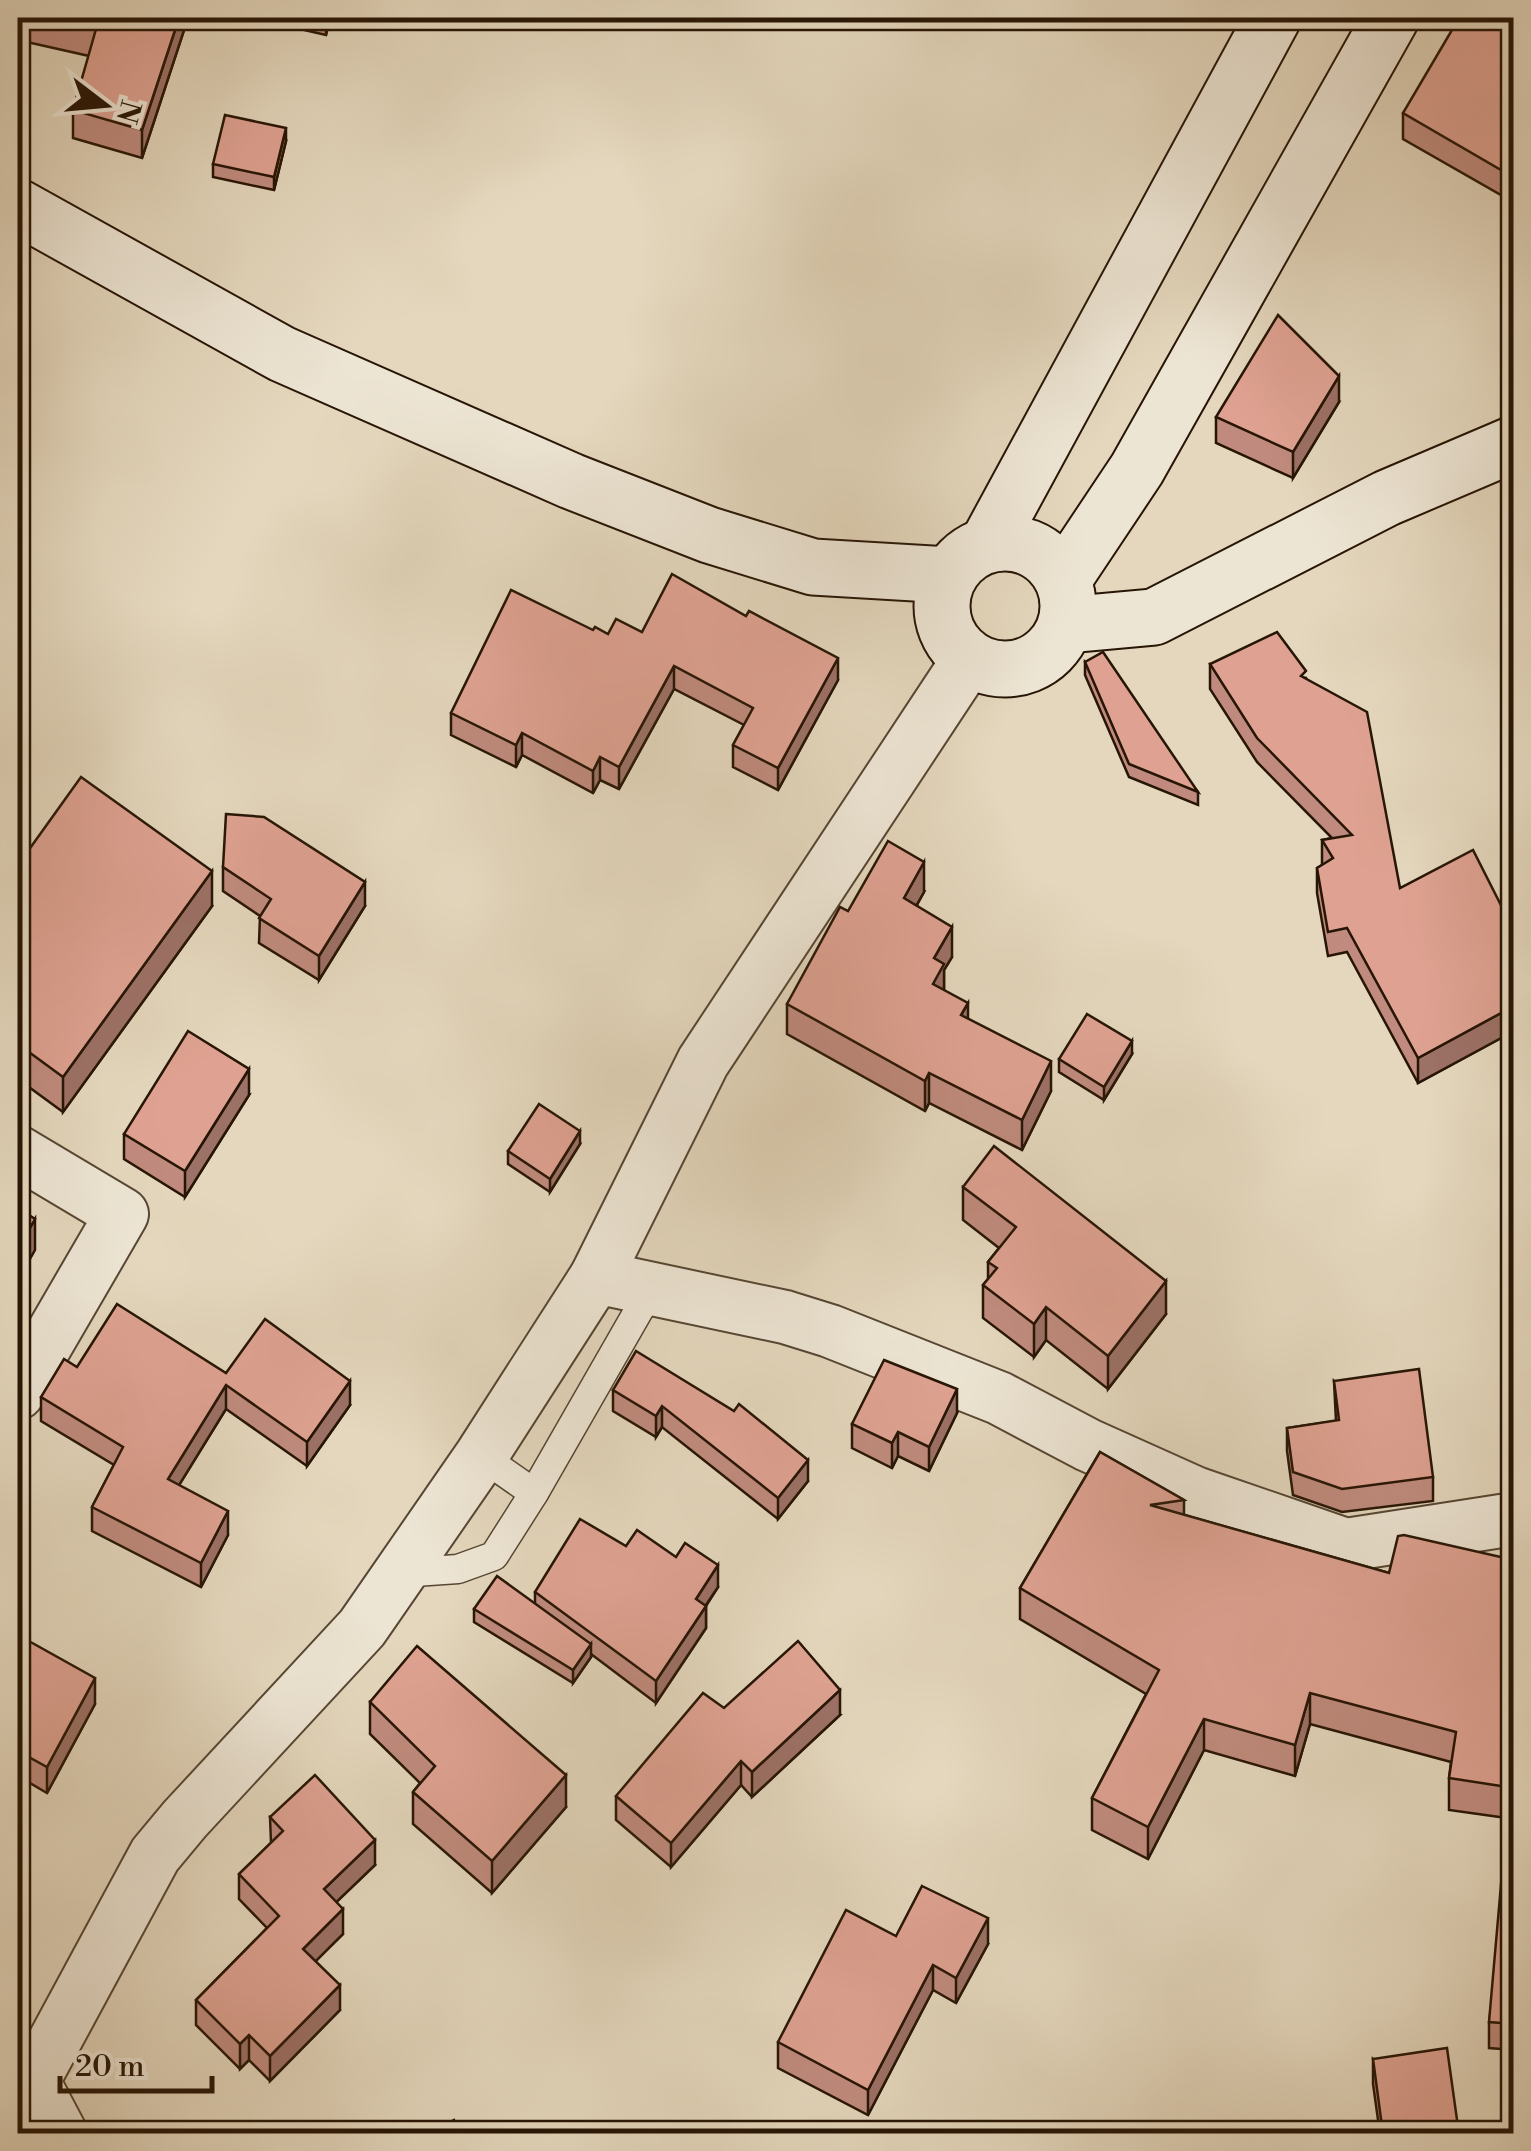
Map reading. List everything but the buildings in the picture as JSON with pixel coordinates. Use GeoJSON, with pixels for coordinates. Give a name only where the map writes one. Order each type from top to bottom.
{"type":"FeatureCollection","features":[{"type":"Feature","properties":{"kind":"street"},"geometry":{"type":"LineString","coordinates":[[1272,18],[968,560],[942,598],[943,621],[953,642],[969,660],[991,668],[1014,670],[1036,661],[1054,646],[1064,603],[1391,18]]}},
{"type":"Feature","properties":{"kind":"street"},"geometry":{"type":"LineString","coordinates":[[18,207],[282,354],[571,481],[709,536],[813,567],[968,560],[1009,542],[1032,548],[1050,560],[1064,603]]}},
{"type":"Feature","properties":{"kind":"street"},"geometry":{"type":"LineString","coordinates":[[1064,603],[1154,617],[1387,498],[1514,444]]}},
{"type":"Feature","properties":{"kind":"street"},"geometry":{"type":"LineString","coordinates":[[60,2134],[25,2094],[155,1856],[184,1819],[362,1628],[481,1456],[596,1276],[703,1062],[969,660]]}},
{"type":"Feature","properties":{"kind":"street"},"geometry":{"type":"LineString","coordinates":[[18,1152],[122,1214],[18,1393]]}},
{"type":"Feature","properties":{"kind":"street"},"geometry":{"type":"LineString","coordinates":[[596,1276],[830,1331],[999,1398],[1088,1445],[1195,1494],[1346,1544],[1514,1519]]}},
{"type":"Feature","properties":{"kind":"lane"},"geometry":{"type":"LineString","coordinates":[[400,1573],[458,1569],[494,1556],[650,1289]]}},
{"type":"Feature","properties":{"kind":"lane"},"geometry":{"type":"LineString","coordinates":[[481,1456],[534,1493]]}}]}
